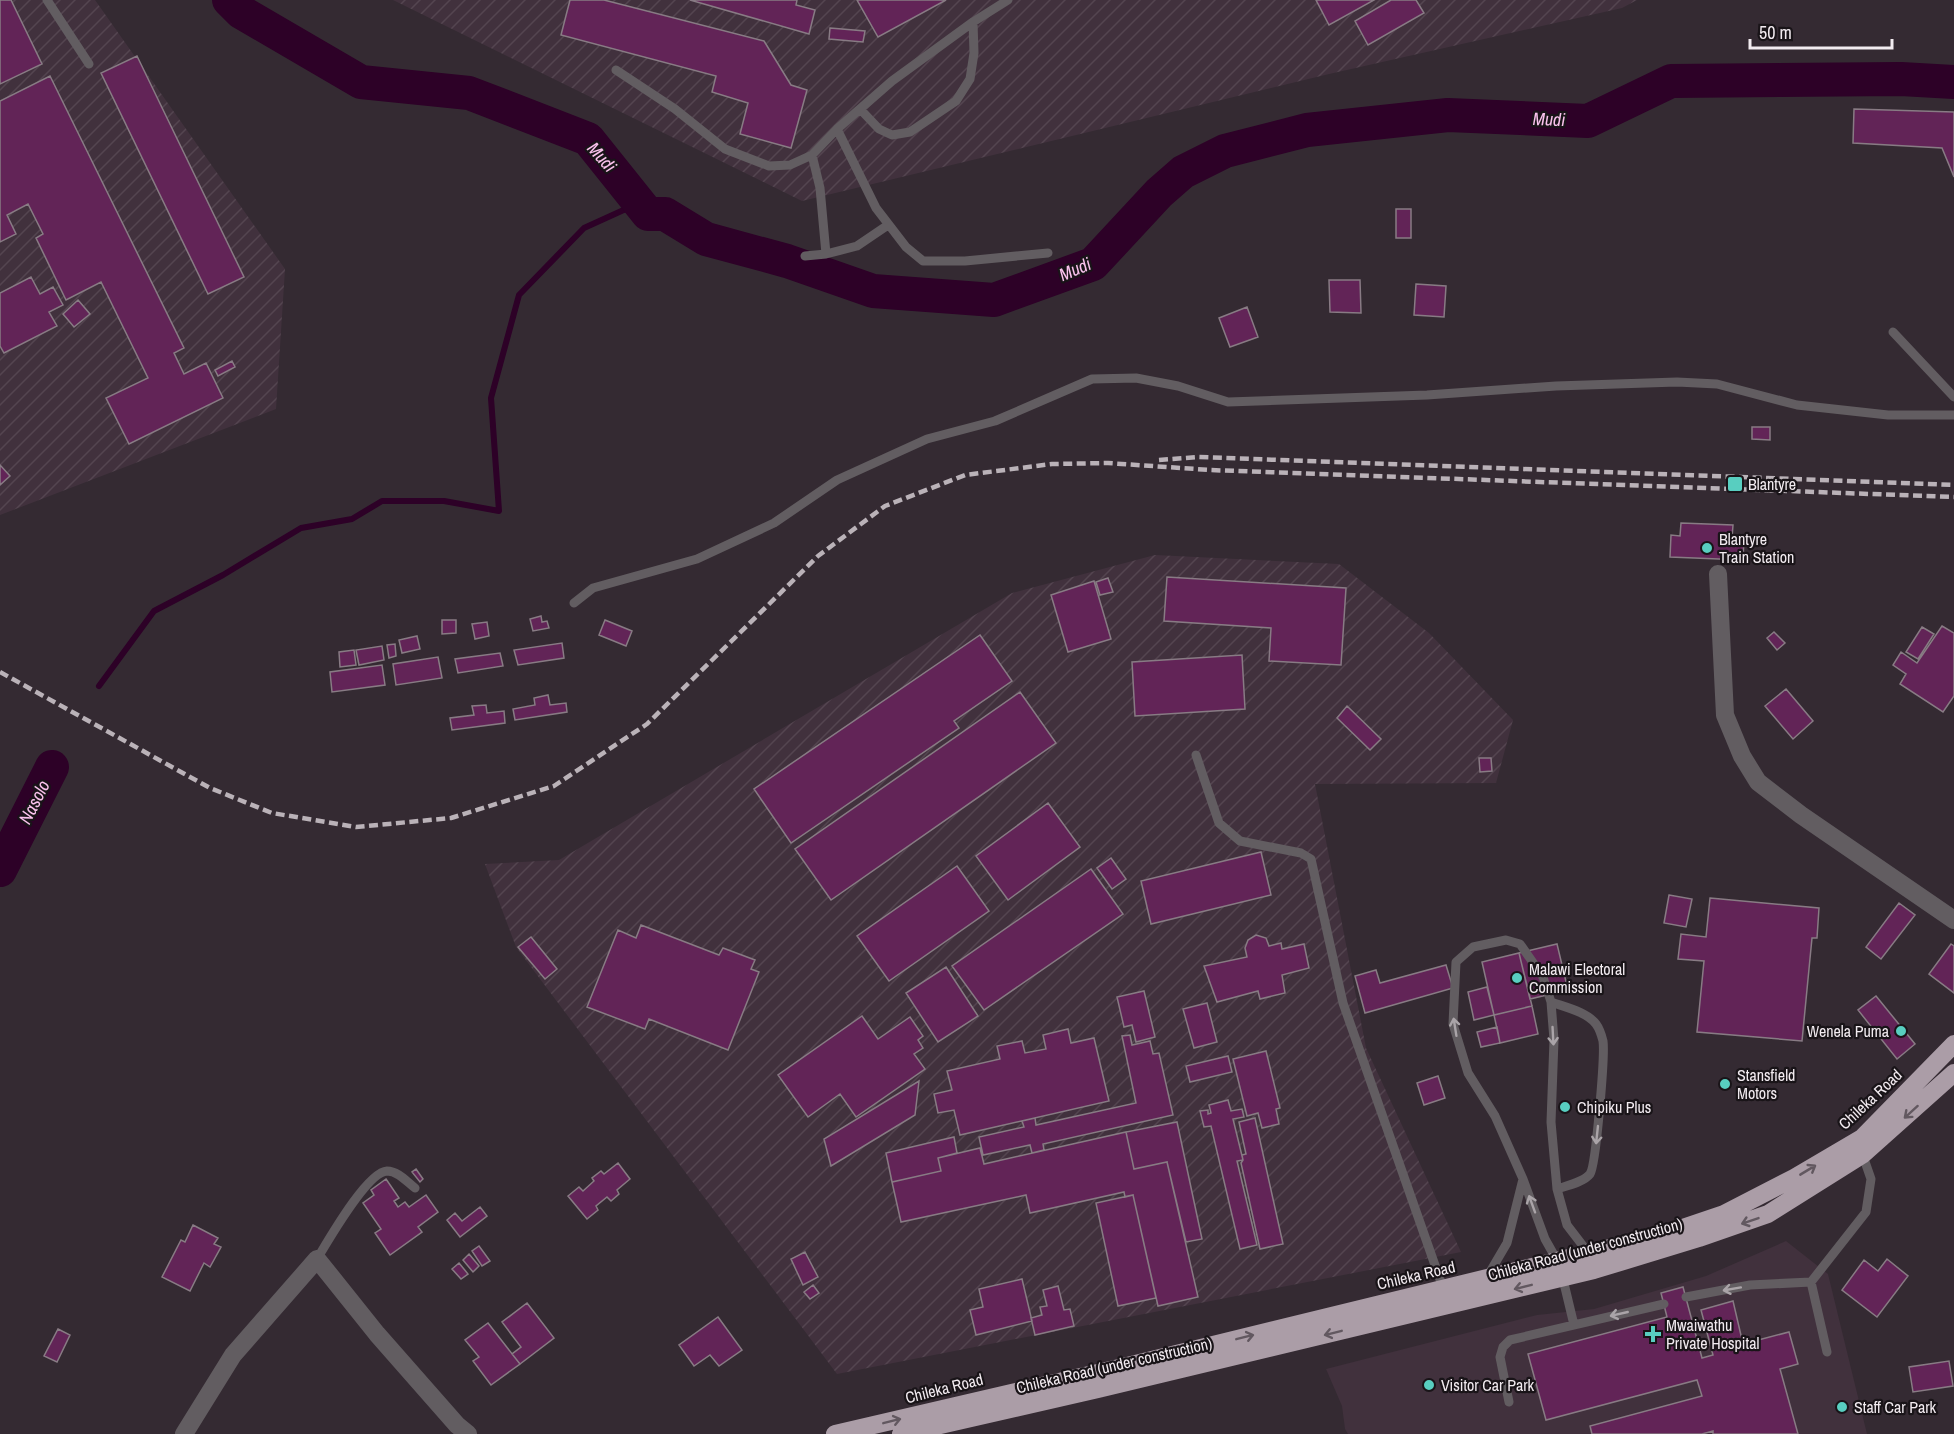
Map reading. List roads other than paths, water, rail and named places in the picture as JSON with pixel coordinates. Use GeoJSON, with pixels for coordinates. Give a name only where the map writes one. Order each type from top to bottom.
{"type":"FeatureCollection","features":[{"type":"Feature","properties":{"kind":"highway","name":"Chileka Road"},"geometry":{"type":"LineString","coordinates":[[835,1434],[1115,1370],[1443,1288],[1592,1262],[1724,1214],[1862,1147],[1954,1044]]}},
{"type":"Feature","properties":{"kind":"highway"},"geometry":{"type":"LineString","coordinates":[[1862,1147],[1954,1073]]}},
{"type":"Feature","properties":{"kind":"highway","name":"Chileka Road (under construction)"},"geometry":{"type":"LineString","coordinates":[[901,1434],[1098,1389],[1560,1269]]}},
{"type":"Feature","properties":{"kind":"street"},"geometry":{"type":"LineString","coordinates":[[1718,574],[1725,715],[1742,756],[1758,782],[1954,920]]}},
{"type":"Feature","properties":{"kind":"street"},"geometry":{"type":"LineString","coordinates":[[184,1434],[233,1355],[317,1259],[377,1334],[457,1425],[468,1434]]}},
{"type":"Feature","properties":{"kind":"lane"},"geometry":{"type":"LineString","coordinates":[[47,0],[89,64]]}},
{"type":"Feature","properties":{"kind":"lane"},"geometry":{"type":"LineString","coordinates":[[616,70],[675,109],[725,149],[768,166],[790,165],[812,155],[837,129],[892,81],[973,22],[1008,0]]}},
{"type":"Feature","properties":{"kind":"lane"},"geometry":{"type":"LineString","coordinates":[[860,109],[879,129],[892,135],[910,132],[956,101],[970,79],[974,53],[973,22]]}},
{"type":"Feature","properties":{"kind":"lane"},"geometry":{"type":"LineString","coordinates":[[837,129],[876,207],[906,247],[923,261],[965,261],[1048,253]]}},
{"type":"Feature","properties":{"kind":"lane"},"geometry":{"type":"LineString","coordinates":[[812,155],[820,188],[826,254]]}},
{"type":"Feature","properties":{"kind":"lane"},"geometry":{"type":"LineString","coordinates":[[805,256],[826,254],[857,246],[888,225]]}},
{"type":"Feature","properties":{"kind":"lane"},"geometry":{"type":"LineString","coordinates":[[1893,332],[1954,397]]}},
{"type":"Feature","properties":{"kind":"lane"},"geometry":{"type":"LineString","coordinates":[[574,603],[592,588],[697,559],[774,523],[837,480],[927,439],[995,421],[1092,379],[1136,378],[1178,386],[1228,402],[1359,398],[1556,386],[1677,382],[1718,384],[1797,405],[1888,415],[1954,415]]}},
{"type":"Feature","properties":{"kind":"lane"},"geometry":{"type":"LineString","coordinates":[[1196,755],[1219,823],[1240,841],[1301,853],[1311,859],[1343,1004],[1443,1288]]}},
{"type":"Feature","properties":{"kind":"lane"},"geometry":{"type":"LineString","coordinates":[[1574,1325],[1560,1269],[1545,1239],[1523,1179],[1495,1116],[1468,1073],[1453,1024],[1456,962],[1473,947],[1492,941],[1506,940],[1520,944],[1543,977],[1551,1002],[1554,1040],[1551,1122],[1557,1190],[1567,1225],[1592,1262]]}},
{"type":"Feature","properties":{"kind":"lane"},"geometry":{"type":"LineString","coordinates":[[1551,1002],[1575,1011],[1596,1024],[1603,1040],[1598,1130],[1590,1174],[1557,1190]]}},
{"type":"Feature","properties":{"kind":"lane"},"geometry":{"type":"LineString","coordinates":[[1686,1297],[1750,1286],[1811,1282],[1866,1212],[1871,1179],[1862,1147]]}},
{"type":"Feature","properties":{"kind":"lane"},"geometry":{"type":"LineString","coordinates":[[317,1259],[349,1208],[368,1182],[377,1175],[386,1171],[397,1173],[415,1188]]}},
{"type":"Feature","properties":{"kind":"lane"},"geometry":{"type":"LineString","coordinates":[[1485,1279],[1507,1243],[1523,1179]]}},
{"type":"Feature","properties":{"kind":"lane"},"geometry":{"type":"LineString","coordinates":[[1811,1282],[1827,1352]]}},
{"type":"Feature","properties":{"kind":"lane"},"geometry":{"type":"LineString","coordinates":[[1509,1402],[1500,1357],[1503,1347],[1510,1340],[1664,1304]]}},
{"type":"Feature","properties":{"kind":"waterway","name":"Mudi"},"geometry":{"type":"LineString","coordinates":[[229,0],[241,12],[361,82],[469,93],[588,139],[648,214],[665,214],[706,239],[787,261],[873,291],[994,300],[1093,264],[1159,193],[1183,172],[1225,151],[1307,130],[1448,115],[1588,121],[1671,81],[1901,79],[1954,82]]}},
{"type":"Feature","properties":{"kind":"waterway"},"geometry":{"type":"LineString","coordinates":[[99,686],[154,611],[223,575],[301,528],[352,519],[382,501],[444,501],[499,511],[491,398],[519,295],[584,228],[628,208],[682,224],[732,255],[802,276],[918,301],[1012,300],[1081,279],[1151,187],[1181,167],[1223,145],[1290,133],[1306,123],[1448,115]]}},
{"type":"Feature","properties":{"kind":"waterway","name":"Nasolo"},"geometry":{"type":"LineString","coordinates":[[0,870],[52,767]]}},
{"type":"Feature","properties":{"kind":"railway"},"geometry":{"type":"LineString","coordinates":[[1159,460],[1199,457],[1954,485]]}},
{"type":"Feature","properties":{"kind":"railway"},"geometry":{"type":"LineString","coordinates":[[0,672],[210,788],[272,813],[356,827],[451,818],[554,786],[647,724],[818,556],[885,506],[965,475],[1052,464],[1108,463],[1210,470],[1954,497]]}},
{"type":"Feature","properties":{"kind":"place","name":"Blantyre"},"geometry":{"type":"Point","coordinates":[1735,484]}},
{"type":"Feature","properties":{"kind":"place","name":"Blantyre Train Station"},"geometry":{"type":"Point","coordinates":[1707,548]}},
{"type":"Feature","properties":{"kind":"place","name":"Malawi Electoral Commission"},"geometry":{"type":"Point","coordinates":[1517,978]}},
{"type":"Feature","properties":{"kind":"place","name":"Wenela Puma"},"geometry":{"type":"Point","coordinates":[1901,1031]}},
{"type":"Feature","properties":{"kind":"place","name":"Stansfield Motors"},"geometry":{"type":"Point","coordinates":[1725,1084]}},
{"type":"Feature","properties":{"kind":"place","name":"Chipiku Plus"},"geometry":{"type":"Point","coordinates":[1565,1107]}},
{"type":"Feature","properties":{"kind":"place","name":"Mwaiwathu Private Hospital"},"geometry":{"type":"Point","coordinates":[1653,1334]}},
{"type":"Feature","properties":{"kind":"place","name":"Visitor Car Park"},"geometry":{"type":"Point","coordinates":[1429,1385]}},
{"type":"Feature","properties":{"kind":"place","name":"Staff Car Park"},"geometry":{"type":"Point","coordinates":[1842,1407]}}]}
